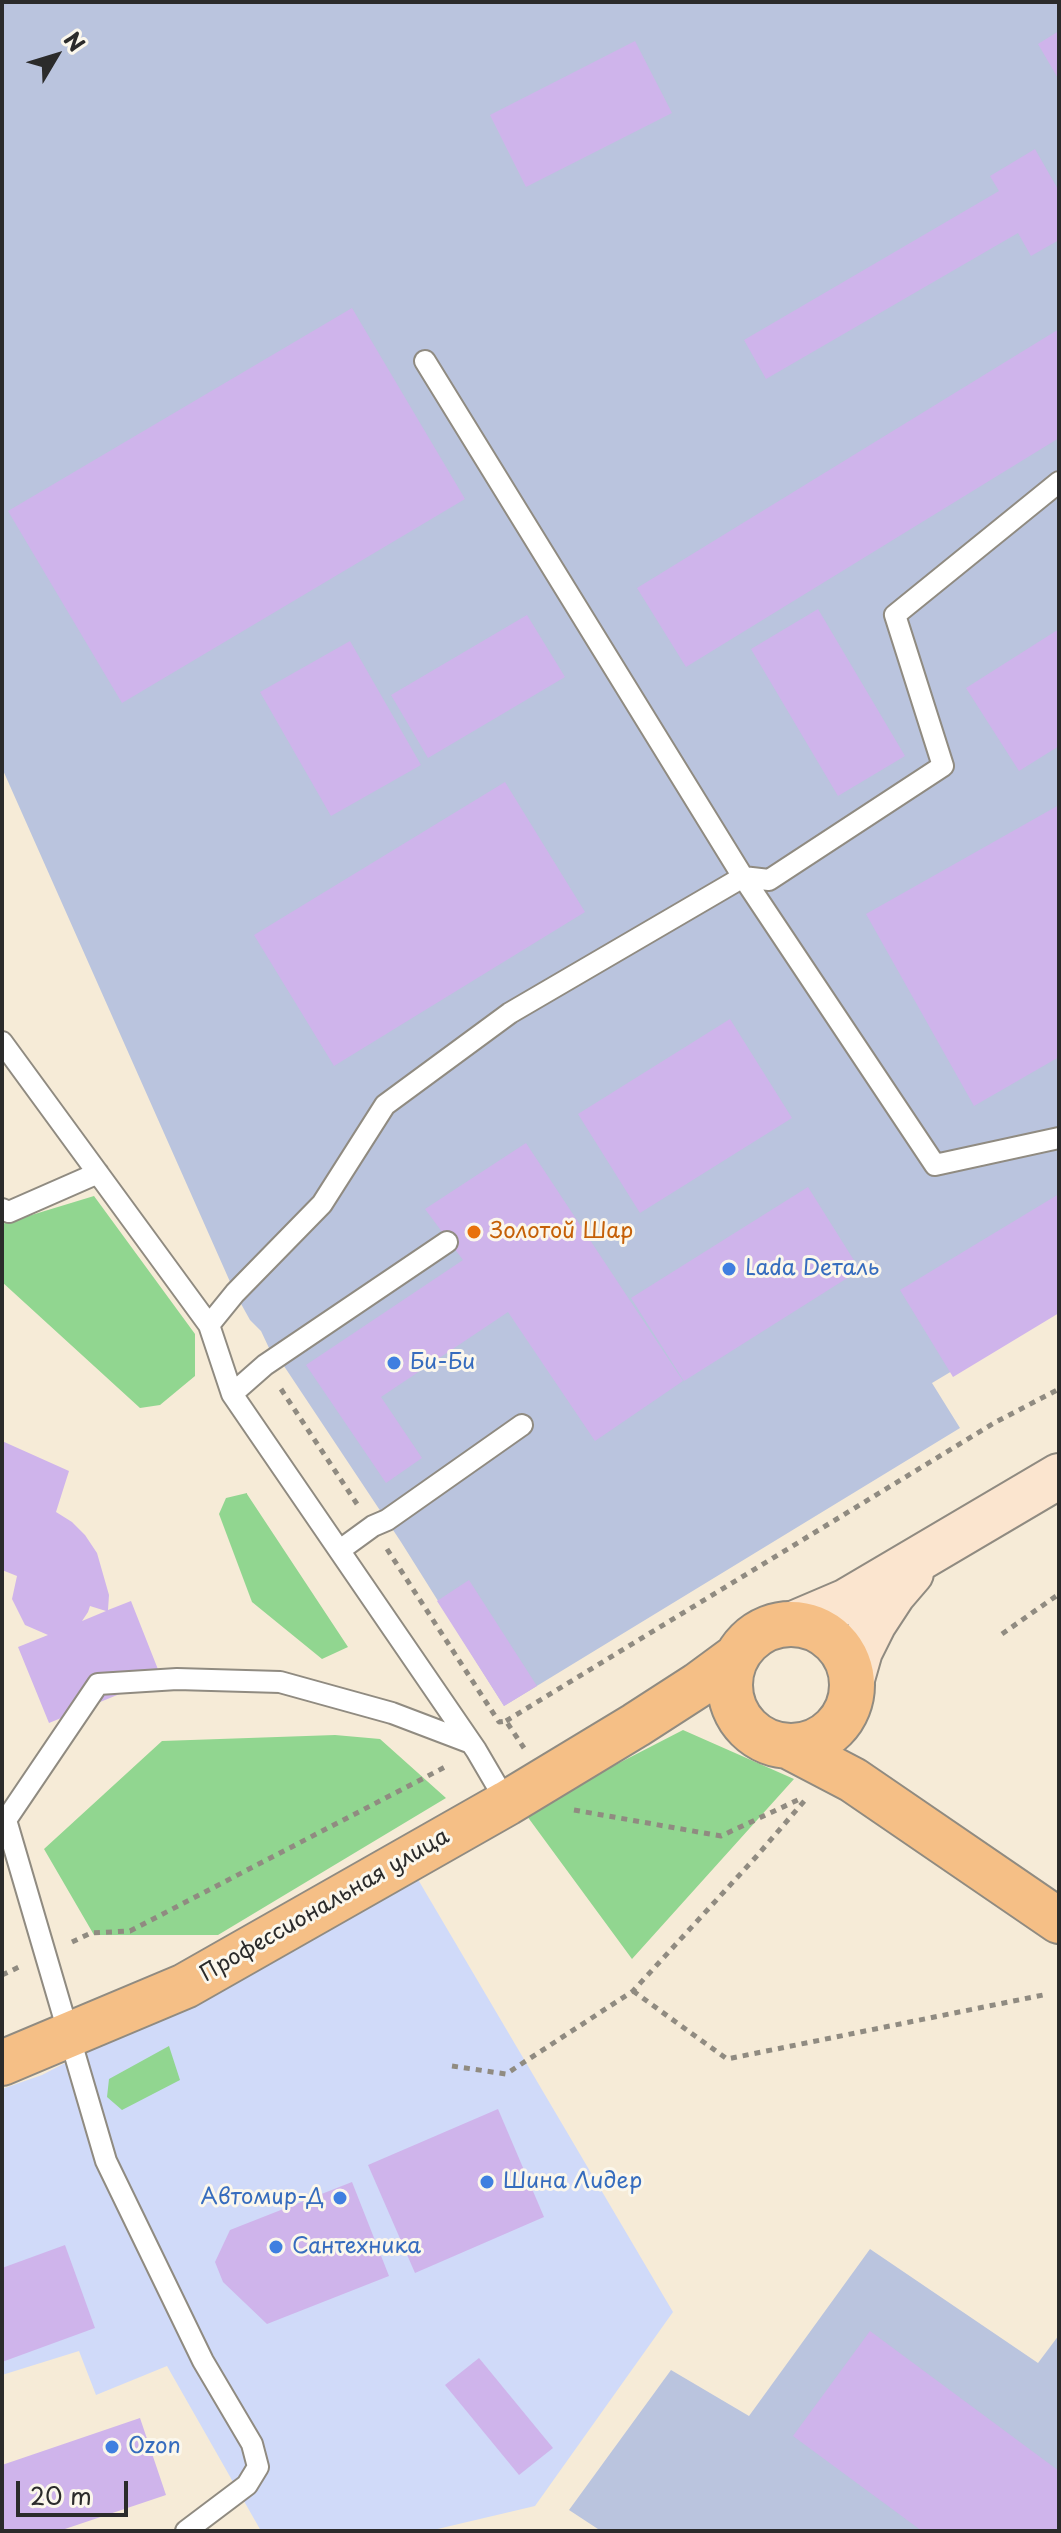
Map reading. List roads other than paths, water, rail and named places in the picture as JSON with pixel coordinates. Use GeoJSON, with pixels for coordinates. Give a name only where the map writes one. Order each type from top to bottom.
{"type":"FeatureCollection","features":[{"type":"Feature","properties":{"kind":"main road","name":"Профессиональная улица"},"geometry":{"type":"LineString","coordinates":[[2,2063],[185,1986],[507,1803],[636,1725],[736,1657],[759,1632],[793,1624],[847,1601],[1059,1476]]}},
{"type":"Feature","properties":{"kind":"main road","name":"Профессиональная улица"},"geometry":{"type":"LineString","coordinates":[[636,1725],[672,1713],[704,1712],[743,1723],[771,1743],[788,1746],[822,1738],[835,1727],[848,1696],[860,1651],[874,1623],[893,1594],[929,1553]]}},
{"type":"Feature","properties":{"kind":"main road"},"geometry":{"type":"LineString","coordinates":[[793,1624],[810,1627],[826,1635],[847,1662],[849,1749],[869,1779],[902,1813]]}},
{"type":"Feature","properties":{"kind":"main road"},"geometry":{"type":"LineString","coordinates":[[736,1657],[730,1674],[730,1691],[734,1708],[743,1723]]}},
{"type":"Feature","properties":{"kind":"main road"},"geometry":{"type":"LineString","coordinates":[[788,1746],[853,1780],[1059,1921]]}},
{"type":"Feature","properties":{"kind":"lane"},"geometry":{"type":"LineString","coordinates":[[425,361],[743,877],[935,1165],[1059,1138]]}},
{"type":"Feature","properties":{"kind":"lane"},"geometry":{"type":"LineString","coordinates":[[209,1325],[235,1293],[322,1204],[385,1105],[510,1013],[743,877],[769,880],[943,766],[895,615],[1059,482]]}},
{"type":"Feature","properties":{"kind":"lane"},"geometry":{"type":"LineString","coordinates":[[2,1042],[209,1325],[232,1394],[474,1747],[507,1803]]}},
{"type":"Feature","properties":{"kind":"lane"},"geometry":{"type":"LineString","coordinates":[[2,1209],[9,1212],[98,1173]]}},
{"type":"Feature","properties":{"kind":"lane"},"geometry":{"type":"LineString","coordinates":[[232,1394],[265,1365],[447,1242]]}},
{"type":"Feature","properties":{"kind":"lane"},"geometry":{"type":"LineString","coordinates":[[340,1550],[522,1425]]}},
{"type":"Feature","properties":{"kind":"lane"},"geometry":{"type":"LineString","coordinates":[[186,2531],[247,2485],[258,2467],[252,2444],[203,2361],[106,2161],[3,1819],[98,1684],[177,1679],[280,1682],[392,1713],[474,1747]]}},
{"type":"Feature","properties":{"kind":"place","name":"Золотой Шар"},"geometry":{"type":"Point","coordinates":[474,1232]}},
{"type":"Feature","properties":{"kind":"place","name":"Lada Dеталь"},"geometry":{"type":"Point","coordinates":[729,1269]}},
{"type":"Feature","properties":{"kind":"place","name":"Би-Би"},"geometry":{"type":"Point","coordinates":[394,1363]}},
{"type":"Feature","properties":{"kind":"place","name":"Шина Лидер"},"geometry":{"type":"Point","coordinates":[487,2182]}},
{"type":"Feature","properties":{"kind":"place","name":"Автомир-Д"},"geometry":{"type":"Point","coordinates":[340,2198]}},
{"type":"Feature","properties":{"kind":"place","name":"Сантехника"},"geometry":{"type":"Point","coordinates":[276,2247]}},
{"type":"Feature","properties":{"kind":"place","name":"Ozon"},"geometry":{"type":"Point","coordinates":[112,2447]}}]}
